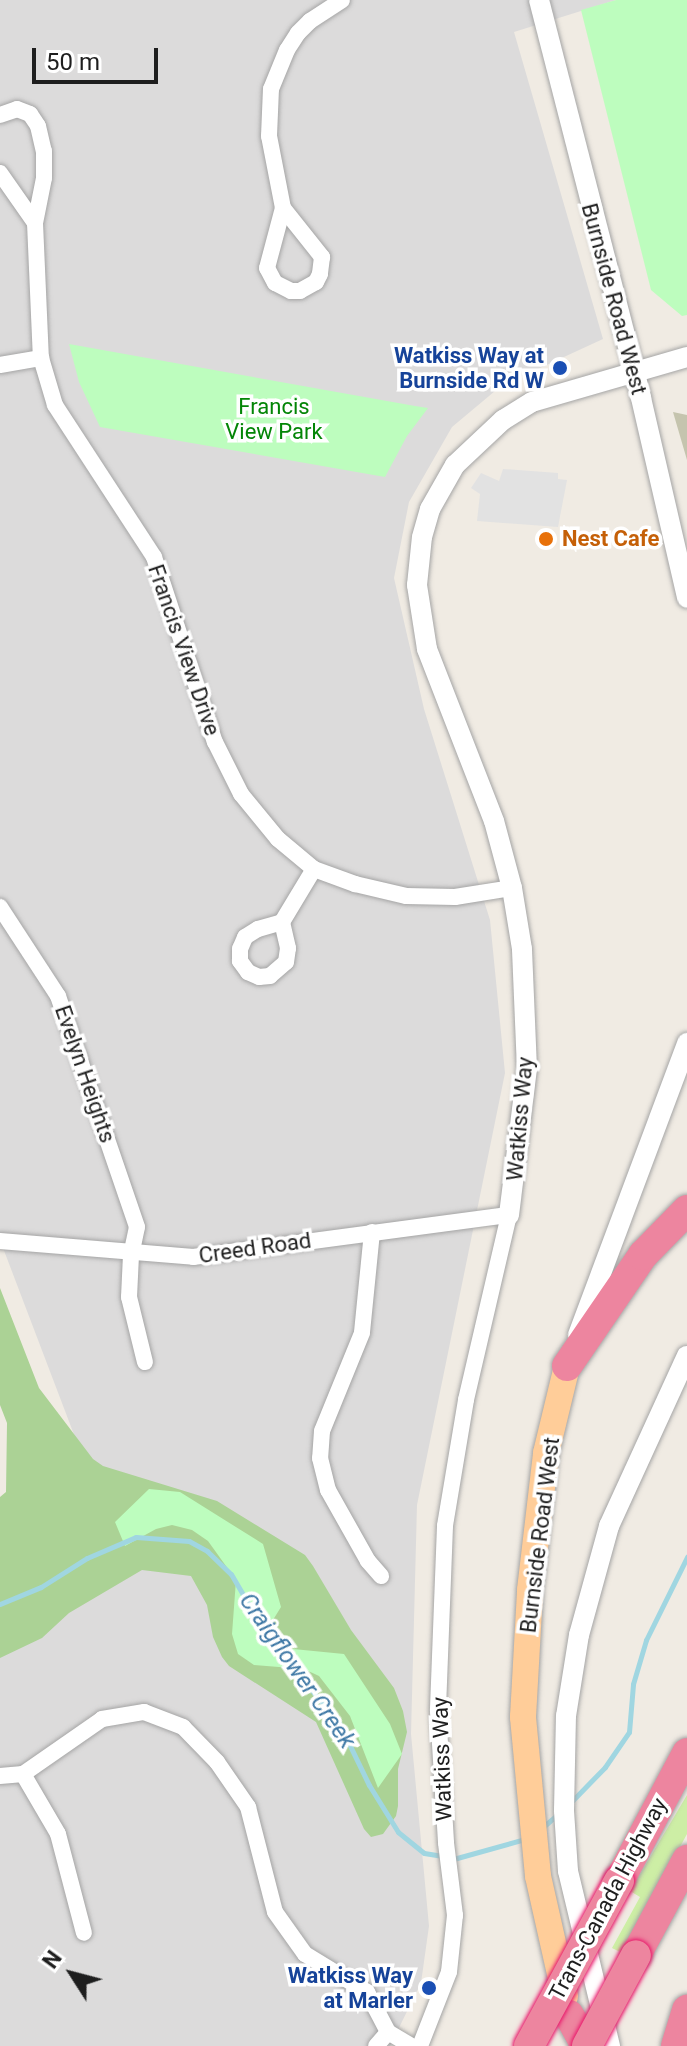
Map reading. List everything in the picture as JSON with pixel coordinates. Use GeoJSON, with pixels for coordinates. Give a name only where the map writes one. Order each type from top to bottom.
{"type":"FeatureCollection","features":[{"type":"Feature","properties":{"kind":"highway"},"geometry":{"type":"LineString","coordinates":[[567,1366],[643,1255],[687,1210]]}},
{"type":"Feature","properties":{"kind":"highway","name":"Trans-Canada Highway"},"geometry":{"type":"LineString","coordinates":[[529,2046],[687,1753]]}},
{"type":"Feature","properties":{"kind":"highway"},"geometry":{"type":"LineString","coordinates":[[586,2046],[687,1860]]}},
{"type":"Feature","properties":{"kind":"highway"},"geometry":{"type":"LineString","coordinates":[[676,2046],[687,2010]]}},
{"type":"Feature","properties":{"kind":"highway"},"geometry":{"type":"LineString","coordinates":[[569,2015],[586,2046]]}},
{"type":"Feature","properties":{"kind":"main road","name":"Burnside Road West"},"geometry":{"type":"LineString","coordinates":[[567,1366],[546,1453],[530,1590],[523,1717],[537,1866],[577,2046]]}},
{"type":"Feature","properties":{"kind":"street"},"geometry":{"type":"LineString","coordinates":[[283,208],[322,257],[316,282],[300,291],[283,289],[275,283],[267,268],[283,208],[269,136],[271,89],[287,50],[298,33],[310,21],[342,0]]}},
{"type":"Feature","properties":{"kind":"street","name":"Burnside Road West"},"geometry":{"type":"LineString","coordinates":[[539,0],[687,598]]}},
{"type":"Feature","properties":{"kind":"street","name":"Francis View Drive"},"geometry":{"type":"LineString","coordinates":[[0,115],[17,109],[30,114],[38,126],[44,178],[35,223],[41,358],[55,405],[154,557],[215,742],[241,794],[278,839],[314,869],[355,884],[406,896],[455,897],[512,888]]}},
{"type":"Feature","properties":{"kind":"street"},"geometry":{"type":"LineString","coordinates":[[0,173],[35,223]]}},
{"type":"Feature","properties":{"kind":"street","name":"Watkiss Way"},"geometry":{"type":"LineString","coordinates":[[420,2046],[449,1972],[455,1915],[446,1843],[438,1711],[445,1526],[466,1400],[509,1215],[527,1069],[522,949],[512,888],[494,821],[427,649],[417,585],[422,537],[430,509],[455,465],[479,439],[532,402],[687,357]]}},
{"type":"Feature","properties":{"kind":"street"},"geometry":{"type":"LineString","coordinates":[[0,365],[41,358]]}},
{"type":"Feature","properties":{"kind":"street"},"geometry":{"type":"LineString","coordinates":[[282,922],[314,869]]}},
{"type":"Feature","properties":{"kind":"street","name":"Evelyn Heights"},"geometry":{"type":"LineString","coordinates":[[0,907],[58,996],[137,1227],[131,1255],[129,1297],[145,1362]]}},
{"type":"Feature","properties":{"kind":"street","name":"Burnside Road West"},"geometry":{"type":"LineString","coordinates":[[567,1366],[687,1043]]}},
{"type":"Feature","properties":{"kind":"street","name":"Creed Road"},"geometry":{"type":"LineString","coordinates":[[0,1241],[131,1255],[193,1257],[509,1215]]}},
{"type":"Feature","properties":{"kind":"street"},"geometry":{"type":"LineString","coordinates":[[372,1232],[362,1333],[322,1431],[320,1458],[328,1490],[381,1576]]}},
{"type":"Feature","properties":{"kind":"street"},"geometry":{"type":"LineString","coordinates":[[610,2046],[568,1871],[563,1767],[566,1716],[579,1635],[609,1526],[687,1356]]}},
{"type":"Feature","properties":{"kind":"street"},"geometry":{"type":"LineString","coordinates":[[0,1776],[23,1774],[102,1719],[144,1712],[183,1727],[217,1762],[248,1807],[275,1912],[305,1954],[367,1992],[388,2032],[411,2046]]}},
{"type":"Feature","properties":{"kind":"street"},"geometry":{"type":"LineString","coordinates":[[23,1774],[58,1834],[84,1933]]}},
{"type":"Feature","properties":{"kind":"street"},"geometry":{"type":"LineString","coordinates":[[376,2046],[388,2032]]}},
{"type":"Feature","properties":{"kind":"shaded area"},"geometry":{"type":"Polygon","coordinates":[[[0,0],[616,0],[514,32],[603,339],[501,386],[452,427],[409,502],[394,578],[424,709],[490,920],[505,1073],[417,1505],[411,1734],[429,1926],[421,1983],[390,2046],[0,2046],[0,1604],[116,1545],[0,1240],[0,0]]]}},
{"type":"Feature","properties":{"kind":"shaded area"},"geometry":{"type":"Polygon","coordinates":[[[673,412],[687,415],[687,460],[673,412]]]}},
{"type":"Feature","properties":{"kind":"shaded area"},"geometry":{"type":"Polygon","coordinates":[[[503,469],[558,473],[558,479],[567,480],[558,527],[477,521],[480,494],[471,488],[481,473],[499,481],[503,469]]]}},
{"type":"Feature","properties":{"kind":"green space"},"geometry":{"type":"Polygon","coordinates":[[[616,0],[687,0],[687,315],[682,316],[651,290],[581,10],[616,0]]]}},
{"type":"Feature","properties":{"kind":"green space","name":"Francis View Park"},"geometry":{"type":"Polygon","coordinates":[[[69,344],[428,408],[407,436],[385,477],[100,427],[79,382],[69,344]]]}},
{"type":"Feature","properties":{"kind":"green space"},"geometry":{"type":"Polygon","coordinates":[[[0,1288],[39,1388],[93,1459],[103,1466],[217,1501],[305,1555],[313,1566],[351,1630],[394,1688],[403,1711],[407,1732],[398,1769],[398,1806],[396,1816],[383,1834],[371,1837],[364,1829],[316,1722],[229,1666],[222,1657],[213,1637],[207,1605],[191,1576],[142,1570],[69,1613],[42,1638],[0,1658],[0,1497],[6,1492],[7,1423],[0,1405],[0,1288]]]}},
{"type":"Feature","properties":{"kind":"green space"},"geometry":{"type":"Polygon","coordinates":[[[149,1489],[180,1492],[263,1544],[281,1607],[268,1628],[273,1647],[344,1654],[390,1724],[402,1754],[378,1788],[350,1716],[319,1676],[304,1669],[254,1665],[238,1654],[232,1634],[236,1580],[208,1541],[192,1530],[172,1525],[156,1529],[125,1546],[115,1522],[149,1489]]]}},
{"type":"Feature","properties":{"kind":"green space"},"geometry":{"type":"Polygon","coordinates":[[[687,1795],[687,1834],[622,1953],[612,1948],[640,1897],[630,1891],[687,1795]]]}},
{"type":"Feature","properties":{"kind":"waterway","name":"Craigflower Creek"},"geometry":{"type":"LineString","coordinates":[[0,1604],[41,1587],[87,1558],[136,1537],[189,1541],[207,1551],[231,1574],[269,1639],[339,1723],[369,1785],[398,1832],[424,1853],[457,1858],[525,1839]]}},
{"type":"Feature","properties":{"kind":"waterway","name":"Craigflower Creek"},"geometry":{"type":"LineString","coordinates":[[570,1803],[605,1767],[629,1732],[633,1684],[646,1640],[687,1557]]}},
{"type":"Feature","properties":{"kind":"waterway","name":"Craigflower Creek"},"geometry":{"type":"LineString","coordinates":[[543,1827],[560,1812]]}},
{"type":"Feature","properties":{"kind":"place","name":"Watkiss Way at Burnside Rd W"},"geometry":{"type":"Point","coordinates":[560,368]}},
{"type":"Feature","properties":{"kind":"place","name":"Nest Cafe"},"geometry":{"type":"Point","coordinates":[546,539]}},
{"type":"Feature","properties":{"kind":"place","name":"Watkiss Way at Marler"},"geometry":{"type":"Point","coordinates":[429,1988]}}]}
